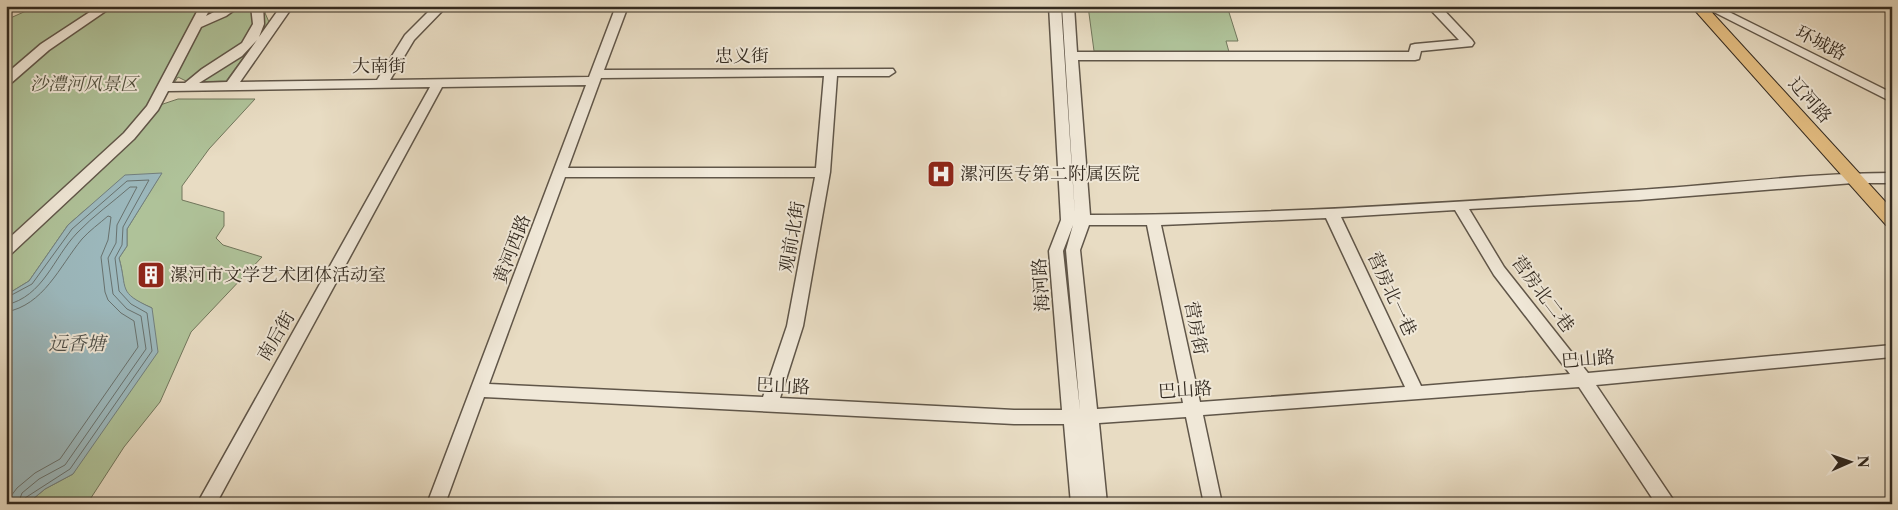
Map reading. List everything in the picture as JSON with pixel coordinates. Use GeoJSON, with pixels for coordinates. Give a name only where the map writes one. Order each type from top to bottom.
{"type":"FeatureCollection","features":[{"type":"Feature","properties":{"kind":"main road","name":"辽河路"},"geometry":{"type":"LineString","coordinates":[[1698,6],[1892,221]]}},
{"type":"Feature","properties":{"kind":"main road","name":"辽河路"},"geometry":{"type":"LineString","coordinates":[[1712,8],[1892,202]]}},
{"type":"Feature","properties":{"kind":"street"},"geometry":{"type":"LineString","coordinates":[[6,81],[45,46],[107,6]]}},
{"type":"Feature","properties":{"kind":"street"},"geometry":{"type":"LineString","coordinates":[[6,250],[129,136],[154,107],[166,87],[206,6]]}},
{"type":"Feature","properties":{"kind":"street"},"geometry":{"type":"LineString","coordinates":[[195,25],[222,14],[234,6]]}},
{"type":"Feature","properties":{"kind":"street"},"geometry":{"type":"LineString","coordinates":[[189,86],[194,80],[229,59],[244,47],[259,25],[257,6]]}},
{"type":"Feature","properties":{"kind":"street"},"geometry":{"type":"LineString","coordinates":[[231,86],[287,6]]}},
{"type":"Feature","properties":{"kind":"street"},"geometry":{"type":"LineString","coordinates":[[382,83],[409,38],[441,6]]}},
{"type":"Feature","properties":{"kind":"street","name":"黄河西路"},"geometry":{"type":"LineString","coordinates":[[436,504],[622,6]]}},
{"type":"Feature","properties":{"kind":"street","name":"海河路"},"geometry":{"type":"LineString","coordinates":[[1055,6],[1075,220]]}},
{"type":"Feature","properties":{"kind":"street","name":"海河路"},"geometry":{"type":"LineString","coordinates":[[1068,6],[1072,56],[1075,220],[1073,250],[1080,417],[1080,504]]}},
{"type":"Feature","properties":{"kind":"street"},"geometry":{"type":"LineString","coordinates":[[1072,56],[1415,56],[1415,48],[1468,43],[1433,6]]}},
{"type":"Feature","properties":{"kind":"street","name":"环城路"},"geometry":{"type":"LineString","coordinates":[[1712,8],[1892,98]]}},
{"type":"Feature","properties":{"kind":"street","name":"观前北街"},"geometry":{"type":"LineString","coordinates":[[769,405],[795,326],[823,172],[831,72]]}},
{"type":"Feature","properties":{"kind":"street","name":"忠义街"},"geometry":{"type":"LineString","coordinates":[[595,77],[889,72]]}},
{"type":"Feature","properties":{"kind":"street","name":"大南街"},"geometry":{"type":"LineString","coordinates":[[166,87],[438,83],[595,77]]}},
{"type":"Feature","properties":{"kind":"street","name":"南后街"},"geometry":{"type":"LineString","coordinates":[[206,504],[264,396],[371,210],[438,83]]}},
{"type":"Feature","properties":{"kind":"street"},"geometry":{"type":"LineString","coordinates":[[560,173],[823,172]]}},
{"type":"Feature","properties":{"kind":"street"},"geometry":{"type":"LineString","coordinates":[[1075,220],[1199,220],[1639,195],[1853,178],[1892,178]]}},
{"type":"Feature","properties":{"kind":"street","name":"营房北二巷"},"geometry":{"type":"LineString","coordinates":[[1459,205],[1499,271],[1583,379],[1667,504]]}},
{"type":"Feature","properties":{"kind":"street","name":"营房北一巷"},"geometry":{"type":"LineString","coordinates":[[1331,212],[1416,392]]}},
{"type":"Feature","properties":{"kind":"street","name":"营房街"},"geometry":{"type":"LineString","coordinates":[[1153,220],[1212,504]]}},
{"type":"Feature","properties":{"kind":"street","name":"巴山路"},"geometry":{"type":"LineString","coordinates":[[479,390],[1014,418],[1080,417],[1583,379],[1892,351]]}},
{"type":"Feature","properties":{"kind":"street","name":"海河路"},"geometry":{"type":"LineString","coordinates":[[1080,417],[1098,504]]}},
{"type":"Feature","properties":{"kind":"green space","name":"沙澧河风景区"},"geometry":{"type":"Polygon","coordinates":[[[37,6],[270,6],[265,13],[269,22],[226,81],[188,82],[178,77],[160,105],[178,99],[255,99],[209,149],[182,186],[182,200],[224,212],[224,226],[216,238],[223,245],[262,257],[191,332],[160,402],[124,447],[87,504],[27,504],[45,489],[73,474],[152,308],[140,303],[128,294],[125,289],[119,258],[127,246],[127,229],[161,174],[104,196],[85,210],[68,225],[29,281],[6,295],[6,20],[37,6]]]}},
{"type":"Feature","properties":{"kind":"green space"},"geometry":{"type":"Polygon","coordinates":[[[1088,6],[1227,6],[1238,41],[1226,41],[1229,52],[1094,51],[1088,6]]]}},
{"type":"Feature","properties":{"kind":"water","name":"远香塘"},"geometry":{"type":"Polygon","coordinates":[[[162,173],[127,229],[127,246],[119,258],[124,284],[129,294],[152,308],[158,352],[73,474],[45,489],[27,504],[6,504],[6,295],[29,281],[68,225],[125,175],[162,173]]]}},
{"type":"Feature","properties":{"kind":"place","name":"漯河医专第二附属医院"},"geometry":{"type":"Point","coordinates":[941,174]}},
{"type":"Feature","properties":{"kind":"place","name":"漯河市文学艺术团体活动室"},"geometry":{"type":"Point","coordinates":[151,275]}}]}
